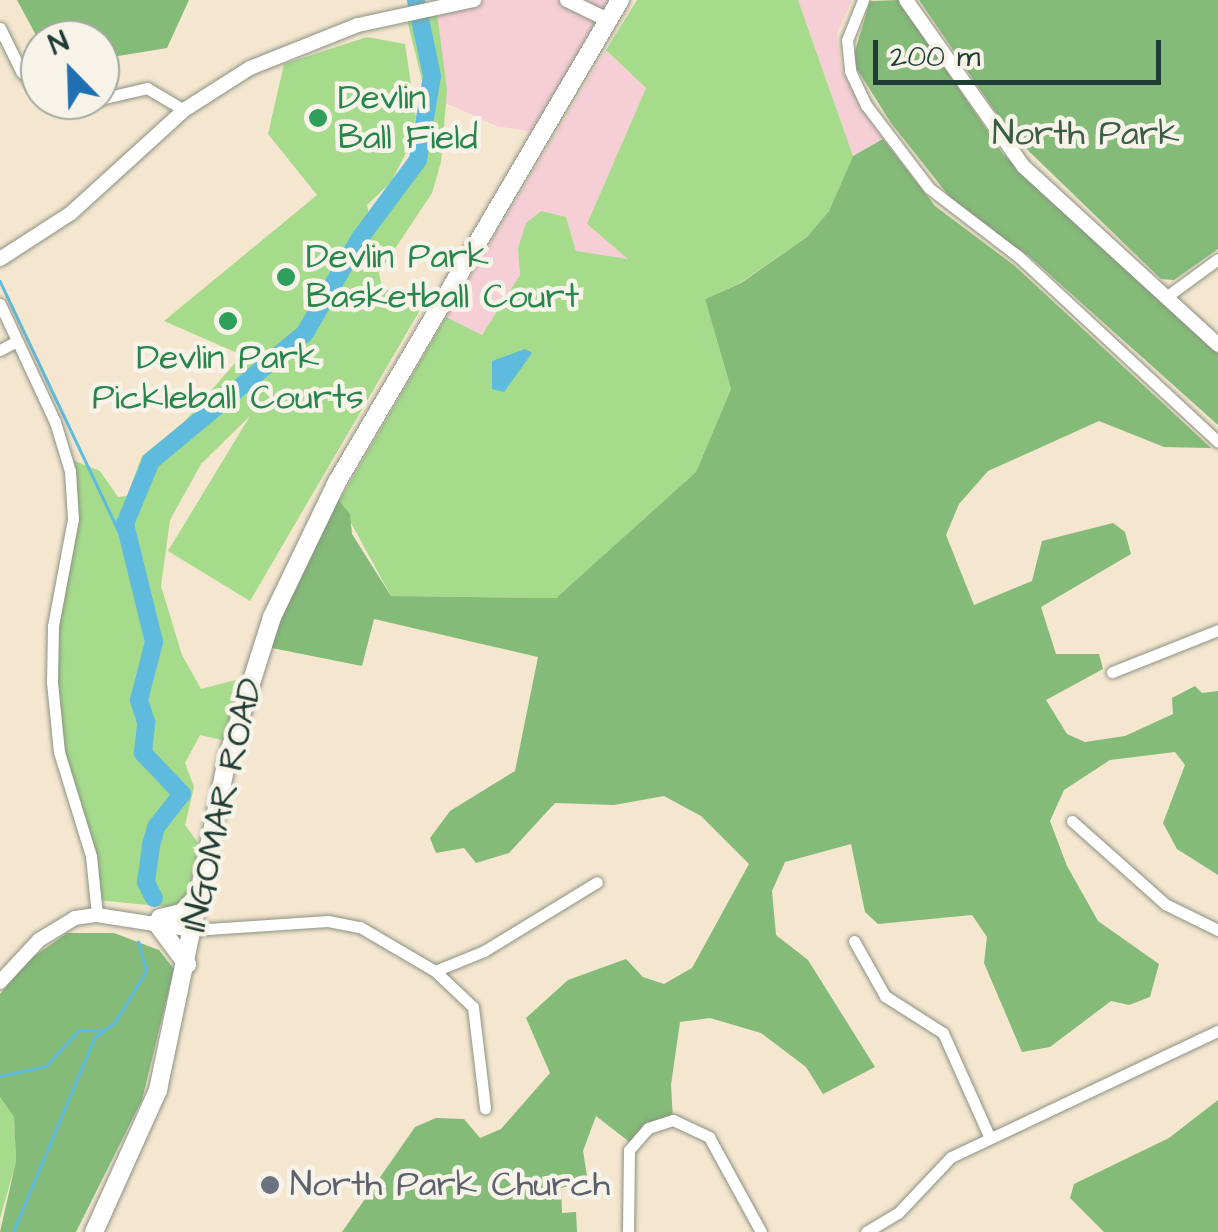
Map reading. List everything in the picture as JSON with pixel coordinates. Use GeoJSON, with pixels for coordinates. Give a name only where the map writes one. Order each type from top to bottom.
{"type":"FeatureCollection","features":[{"type":"Feature","properties":{"kind":"main road","name":"INGOMAR ROAD"},"geometry":{"type":"LineString","coordinates":[[94,1232],[158,1090],[236,726],[297,560],[620,0]]}},
{"type":"Feature","properties":{"kind":"main road"},"geometry":{"type":"LineString","coordinates":[[187,964],[159,922],[182,913],[201,892]]}},
{"type":"Feature","properties":{"kind":"street"},"geometry":{"type":"LineString","coordinates":[[0,259],[71,213],[184,110],[281,53],[408,12],[474,0]]}},
{"type":"Feature","properties":{"kind":"street"},"geometry":{"type":"LineString","coordinates":[[566,0],[608,20]]}},
{"type":"Feature","properties":{"kind":"street"},"geometry":{"type":"LineString","coordinates":[[863,0],[847,40],[850,71],[866,105],[929,188],[1018,256],[1218,442]]}},
{"type":"Feature","properties":{"kind":"street"},"geometry":{"type":"LineString","coordinates":[[906,0],[1024,167],[1218,345]]}},
{"type":"Feature","properties":{"kind":"street"},"geometry":{"type":"LineString","coordinates":[[0,28],[20,70]]}},
{"type":"Feature","properties":{"kind":"street"},"geometry":{"type":"LineString","coordinates":[[120,94],[147,88],[184,110]]}},
{"type":"Feature","properties":{"kind":"street"},"geometry":{"type":"LineString","coordinates":[[1166,298],[1218,259]]}},
{"type":"Feature","properties":{"kind":"street"},"geometry":{"type":"LineString","coordinates":[[0,304],[60,432],[72,486],[51,667],[59,752],[91,856],[97,915]]}},
{"type":"Feature","properties":{"kind":"street"},"geometry":{"type":"LineString","coordinates":[[0,350],[17,341]]}},
{"type":"Feature","properties":{"kind":"street"},"geometry":{"type":"LineString","coordinates":[[1112,672],[1218,630]]}},
{"type":"Feature","properties":{"kind":"street"},"geometry":{"type":"LineString","coordinates":[[1072,820],[1165,904],[1218,930]]}},
{"type":"Feature","properties":{"kind":"street"},"geometry":{"type":"LineString","coordinates":[[435,971],[484,951],[596,882]]}},
{"type":"Feature","properties":{"kind":"street"},"geometry":{"type":"LineString","coordinates":[[0,982],[47,933],[112,910],[193,930],[328,921],[360,927],[435,971],[473,1007],[485,1108]]}},
{"type":"Feature","properties":{"kind":"street"},"geometry":{"type":"LineString","coordinates":[[854,941],[885,996],[942,1033],[990,1136]]}},
{"type":"Feature","properties":{"kind":"street"},"geometry":{"type":"LineString","coordinates":[[866,1232],[898,1213],[942,1162],[1218,1031]]}},
{"type":"Feature","properties":{"kind":"street"},"geometry":{"type":"LineString","coordinates":[[628,1232],[630,1150],[648,1128],[673,1120],[709,1137],[761,1232]]}},
{"type":"Feature","properties":{"kind":"shaded area"},"geometry":{"type":"Polygon","coordinates":[[[434,0],[608,0],[533,132],[497,126],[446,103],[434,0]]]}},
{"type":"Feature","properties":{"kind":"shaded area"},"geometry":{"type":"Polygon","coordinates":[[[798,0],[852,0],[837,34],[841,69],[883,139],[853,156],[798,0]]]}},
{"type":"Feature","properties":{"kind":"shaded area"},"geometry":{"type":"Polygon","coordinates":[[[606,50],[646,88],[587,224],[630,260],[576,251],[566,217],[518,248],[520,275],[482,335],[446,317],[606,50]]]}},
{"type":"Feature","properties":{"kind":"green space"},"geometry":{"type":"Polygon","coordinates":[[[17,0],[189,0],[167,48],[120,56],[120,20],[28,20],[17,0]]]}},
{"type":"Feature","properties":{"kind":"green space"},"geometry":{"type":"Polygon","coordinates":[[[637,0],[798,0],[853,156],[829,211],[807,237],[740,283],[705,299],[731,389],[696,472],[556,598],[391,596],[339,501],[446,317],[482,335],[520,275],[518,248],[526,223],[541,211],[566,217],[576,251],[628,259],[587,224],[646,88],[606,50],[637,0]]]}},
{"type":"Feature","properties":{"kind":"green space"},"geometry":{"type":"Polygon","coordinates":[[[899,0],[1003,154],[1218,353],[1218,425],[1029,256],[960,210],[891,123],[852,61],[870,1],[899,0]]]}},
{"type":"Feature","properties":{"kind":"green space","name":"North Park"},"geometry":{"type":"Polygon","coordinates":[[[919,0],[1218,0],[1218,249],[1174,280],[1161,279],[1010,133],[919,0]]]}},
{"type":"Feature","properties":{"kind":"green space"},"geometry":{"type":"Polygon","coordinates":[[[437,13],[447,90],[441,162],[432,193],[379,273],[382,286],[420,310],[250,601],[168,551],[250,416],[201,464],[170,520],[161,586],[182,655],[201,689],[251,676],[231,742],[200,735],[185,763],[194,787],[185,825],[199,844],[187,900],[168,907],[97,900],[93,867],[65,782],[50,653],[68,557],[67,458],[100,471],[118,497],[127,496],[142,456],[184,422],[242,355],[164,321],[317,195],[268,134],[284,64],[367,37],[405,44],[416,117],[407,151],[391,182],[367,205],[369,214],[407,176],[425,139],[427,100],[407,20],[437,13]]]}},
{"type":"Feature","properties":{"kind":"green space"},"geometry":{"type":"Polygon","coordinates":[[[883,139],[935,206],[1015,266],[1211,448],[1164,447],[1099,421],[988,471],[959,504],[946,535],[974,605],[1032,581],[1042,541],[1113,523],[1125,532],[1131,554],[1041,607],[1056,654],[1099,654],[1103,669],[1046,700],[1067,734],[1085,742],[1125,736],[1173,714],[1172,698],[1195,686],[1202,693],[1218,691],[1218,875],[1177,849],[1163,823],[1185,765],[1175,752],[1110,760],[1064,790],[1050,821],[1067,866],[1098,921],[1159,964],[1150,997],[1129,1005],[1111,1001],[1050,1047],[1022,1052],[984,963],[987,937],[972,915],[878,924],[865,912],[851,844],[785,862],[772,891],[776,935],[808,960],[875,1067],[823,1094],[806,1067],[761,1033],[710,1018],[680,1022],[671,1085],[673,1120],[632,1144],[596,1116],[583,1151],[588,1182],[561,1188],[562,1213],[576,1212],[577,1232],[342,1232],[415,1127],[436,1118],[464,1119],[480,1138],[501,1129],[550,1073],[526,1018],[568,980],[626,959],[643,977],[664,984],[692,968],[749,864],[701,816],[664,796],[614,805],[555,803],[509,853],[476,863],[464,848],[436,853],[430,838],[450,811],[515,771],[538,657],[374,619],[362,666],[262,646],[332,492],[350,514],[352,534],[391,596],[556,598],[696,472],[731,389],[705,299],[741,283],[807,237],[829,211],[853,156],[883,139]]]}},
{"type":"Feature","properties":{"kind":"green space"},"geometry":{"type":"Polygon","coordinates":[[[67,933],[114,933],[159,950],[174,969],[142,1100],[76,1232],[0,1232],[16,1161],[14,1117],[0,1097],[0,994],[29,960],[67,933]]]}},
{"type":"Feature","properties":{"kind":"green space"},"geometry":{"type":"Polygon","coordinates":[[[0,1097],[14,1117],[16,1162],[0,1219],[0,1097]]]}},
{"type":"Feature","properties":{"kind":"green space"},"geometry":{"type":"Polygon","coordinates":[[[1218,1100],[1218,1232],[1104,1232],[1070,1198],[1074,1184],[1169,1138],[1218,1100]]]}},
{"type":"Feature","properties":{"kind":"water"},"geometry":{"type":"Polygon","coordinates":[[[525,349],[532,353],[504,392],[492,389],[492,361],[525,349]]]}},
{"type":"Feature","properties":{"kind":"waterway"},"geometry":{"type":"LineString","coordinates":[[154,898],[146,882],[151,845],[156,827],[182,794],[143,753],[146,722],[139,700],[154,642],[125,524],[151,461],[305,333],[360,238],[418,160],[432,76],[416,0]]}},
{"type":"Feature","properties":{"kind":"waterway"},"geometry":{"type":"LineString","coordinates":[[0,281],[126,546]]}},
{"type":"Feature","properties":{"kind":"waterway"},"geometry":{"type":"LineString","coordinates":[[13,1232],[94,1038],[115,1022],[146,971],[138,942]]}},
{"type":"Feature","properties":{"kind":"waterway"},"geometry":{"type":"LineString","coordinates":[[0,1076],[46,1066],[79,1030],[103,1031]]}},
{"type":"Feature","properties":{"kind":"place","name":"Devlin Ball Field"},"geometry":{"type":"Point","coordinates":[318,118]}},
{"type":"Feature","properties":{"kind":"place","name":"Devlin Park Basketball Court"},"geometry":{"type":"Point","coordinates":[286,277]}},
{"type":"Feature","properties":{"kind":"place","name":"Devlin Park Pickleball Courts"},"geometry":{"type":"Point","coordinates":[228,321]}},
{"type":"Feature","properties":{"kind":"place","name":"North Park Church"},"geometry":{"type":"Point","coordinates":[270,1185]}}]}
